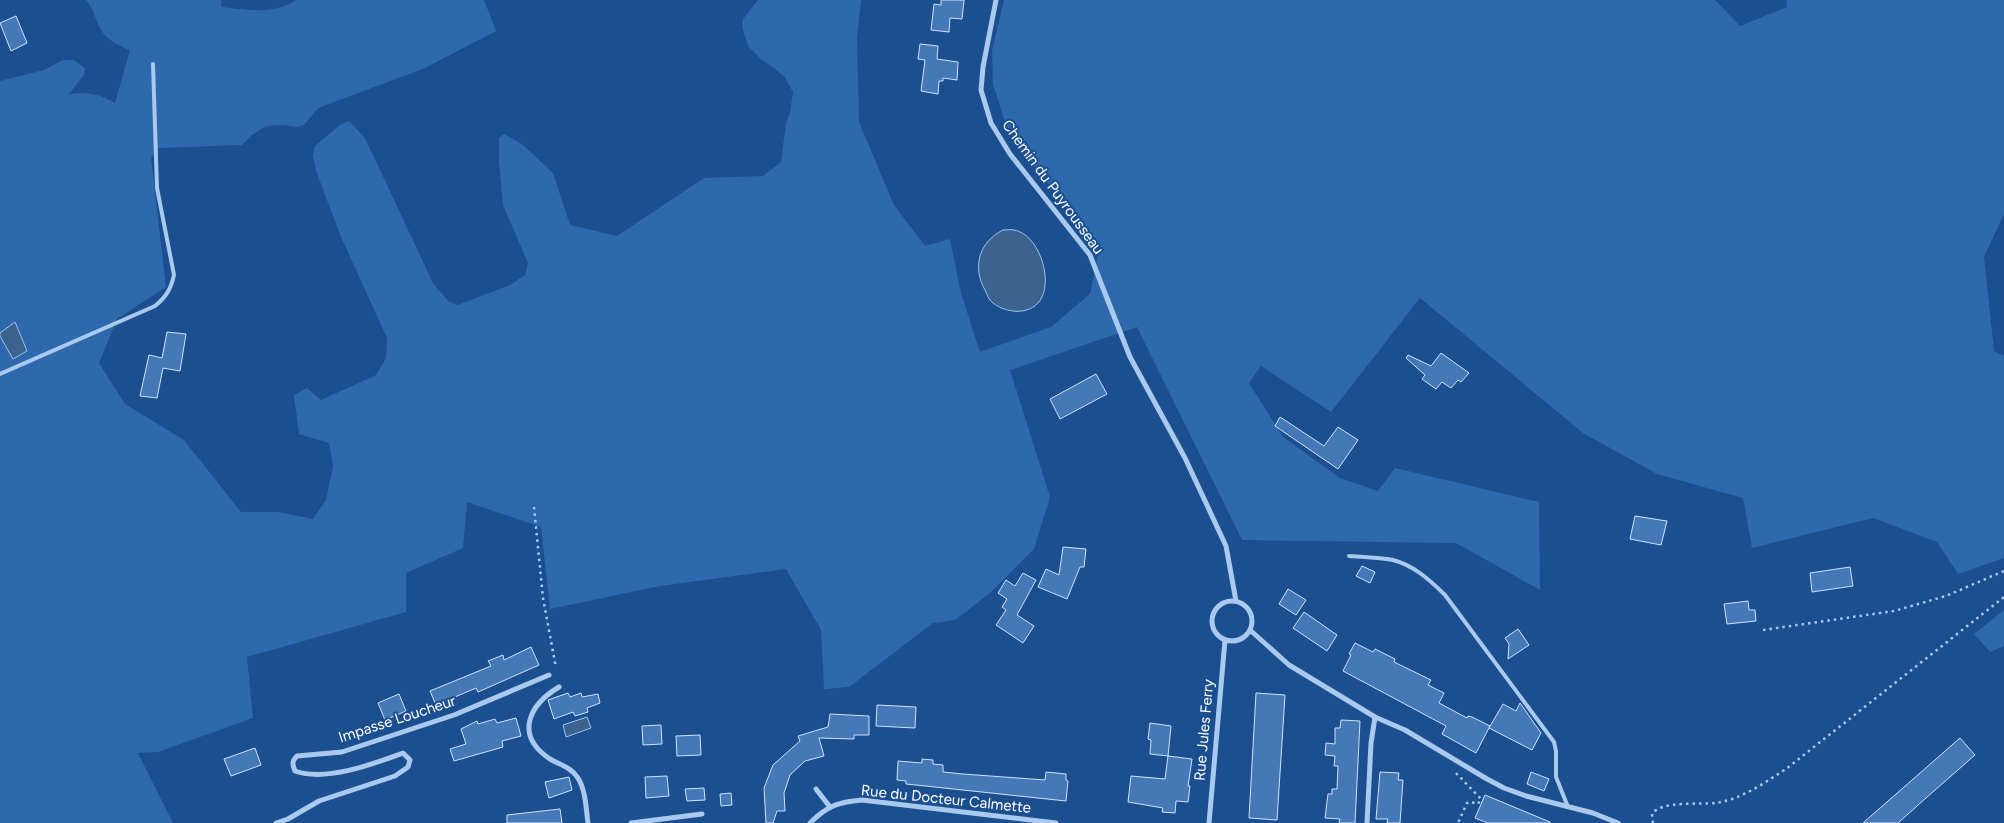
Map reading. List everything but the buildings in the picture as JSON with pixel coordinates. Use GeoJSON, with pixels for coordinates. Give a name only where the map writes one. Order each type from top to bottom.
{"type":"FeatureCollection","features":[{"type":"Feature","properties":{"kind":"street","name":"Chemin du Puyrousseau"},"geometry":{"type":"LineString","coordinates":[[996,0],[983,67],[982,90],[991,123],[1010,154],[1090,255],[1130,357],[1185,458],[1226,546],[1236,601]]}},
{"type":"Feature","properties":{"kind":"street"},"geometry":{"type":"LineString","coordinates":[[1226,601],[1236,601],[1248,608],[1251,614],[1250,630],[1240,640],[1225,640],[1214,630],[1212,617],[1220,604],[1226,601]]}},
{"type":"Feature","properties":{"kind":"street"},"geometry":{"type":"LineString","coordinates":[[1250,630],[1289,665],[1504,788],[1593,813],[1618,823]]}},
{"type":"Feature","properties":{"kind":"street","name":"Rue Jules Ferry"},"geometry":{"type":"LineString","coordinates":[[1209,823],[1225,640]]}},
{"type":"Feature","properties":{"kind":"street","name":"Impasse Loucheur"},"geometry":{"type":"LineString","coordinates":[[276,823],[288,819],[319,801],[395,776],[408,767],[410,760],[403,753],[377,762],[331,773],[306,775],[295,771],[293,759],[297,756],[342,752],[454,715],[549,675]]}},
{"type":"Feature","properties":{"kind":"street"},"geometry":{"type":"LineString","coordinates":[[559,686],[533,708],[529,719],[530,732],[536,745],[549,758],[571,770],[578,779],[585,800],[588,823]]}},
{"type":"Feature","properties":{"kind":"street"},"geometry":{"type":"LineString","coordinates":[[1367,823],[1371,743],[1376,716]]}},
{"type":"Feature","properties":{"kind":"street"},"geometry":{"type":"LineString","coordinates":[[816,789],[830,807]]}},
{"type":"Feature","properties":{"kind":"street","name":"Rue du Docteur Calmette"},"geometry":{"type":"LineString","coordinates":[[810,823],[830,807],[841,802],[862,800],[1056,823]]}},
{"type":"Feature","properties":{"kind":"street"},"geometry":{"type":"LineString","coordinates":[[631,823],[702,814]]}},
{"type":"Feature","properties":{"kind":"lane"},"geometry":{"type":"LineString","coordinates":[[0,374],[155,306],[164,299],[171,288],[174,275],[157,188],[153,64]]}},
{"type":"Feature","properties":{"kind":"lane"},"geometry":{"type":"LineString","coordinates":[[1349,556],[1393,560],[1429,579],[1445,595],[1554,742],[1556,777],[1568,807]]}},
{"type":"Feature","properties":{"kind":"path"},"geometry":{"type":"LineString","coordinates":[[534,508],[543,598],[559,686]]}},
{"type":"Feature","properties":{"kind":"path"},"geometry":{"type":"LineString","coordinates":[[1763,630],[1894,611],[1946,596],[2004,571]]}},
{"type":"Feature","properties":{"kind":"path"},"geometry":{"type":"LineString","coordinates":[[1653,823],[1652,814],[1658,808],[1675,805],[1717,803],[1747,793],[1786,769],[2004,598]]}},
{"type":"Feature","properties":{"kind":"path"},"geometry":{"type":"LineString","coordinates":[[1454,759],[1449,766],[1481,799],[1478,804],[1468,803],[1458,823]]}},
{"type":"Feature","properties":{"kind":"shaded area"},"geometry":{"type":"Polygon","coordinates":[[[86,0],[221,0],[222,7],[270,10],[288,5],[296,0],[484,0],[496,31],[425,68],[318,108],[304,125],[297,127],[283,125],[266,126],[252,135],[242,145],[159,148],[151,158],[166,287],[117,319],[99,363],[125,404],[184,440],[241,512],[279,512],[313,519],[326,500],[333,467],[329,443],[299,434],[294,395],[307,388],[321,400],[376,375],[386,358],[387,338],[341,237],[316,171],[313,155],[315,146],[341,124],[349,121],[365,138],[433,283],[449,302],[458,305],[510,285],[525,275],[528,263],[503,205],[499,138],[504,134],[522,144],[553,173],[570,225],[617,236],[704,178],[763,176],[781,162],[786,123],[793,92],[784,76],[760,58],[748,46],[742,27],[743,19],[758,0],[861,0],[857,38],[859,122],[894,205],[925,246],[950,239],[961,293],[980,352],[1051,327],[1090,294],[1100,245],[1045,180],[1008,131],[993,84],[992,51],[1004,0],[1715,0],[1740,26],[1787,7],[1786,0],[2004,0],[2004,214],[1984,257],[1994,351],[2004,356],[2004,558],[1958,574],[1937,542],[1873,518],[1752,548],[1743,498],[1657,474],[1583,433],[1420,298],[1331,412],[1261,366],[1249,383],[1283,437],[1340,478],[1378,491],[1395,468],[1539,502],[1540,590],[1456,543],[1242,540],[1137,327],[1010,370],[1050,497],[1034,549],[990,593],[955,620],[933,623],[849,687],[824,689],[821,630],[786,569],[660,586],[550,609],[541,527],[467,502],[463,548],[406,573],[406,612],[247,657],[253,718],[158,752],[138,753],[173,823],[0,823],[0,81],[44,70],[63,60],[74,60],[85,68],[84,75],[69,94],[93,94],[115,103],[130,50],[115,43],[102,32],[86,0]]]}},
{"type":"Feature","properties":{"kind":"shaded area"},"geometry":{"type":"Polygon","coordinates":[[[1003,230],[1014,230],[1023,233],[1036,247],[1041,257],[1044,268],[1045,288],[1038,303],[1026,310],[1012,311],[999,307],[989,299],[981,281],[979,264],[983,248],[988,241],[1003,230]]]}},
{"type":"Feature","properties":{"kind":"shaded area"},"geometry":{"type":"Polygon","coordinates":[[[15,322],[27,351],[13,359],[0,333],[15,322]]]}},
{"type":"Feature","properties":{"kind":"shaded area"},"geometry":{"type":"Polygon","coordinates":[[[2004,610],[2004,646],[1990,652],[1974,634],[2004,610]]]}},
{"type":"Feature","properties":{"kind":"shaded area"},"geometry":{"type":"Polygon","coordinates":[[[587,717],[591,728],[566,737],[563,725],[587,717]]]}}]}
